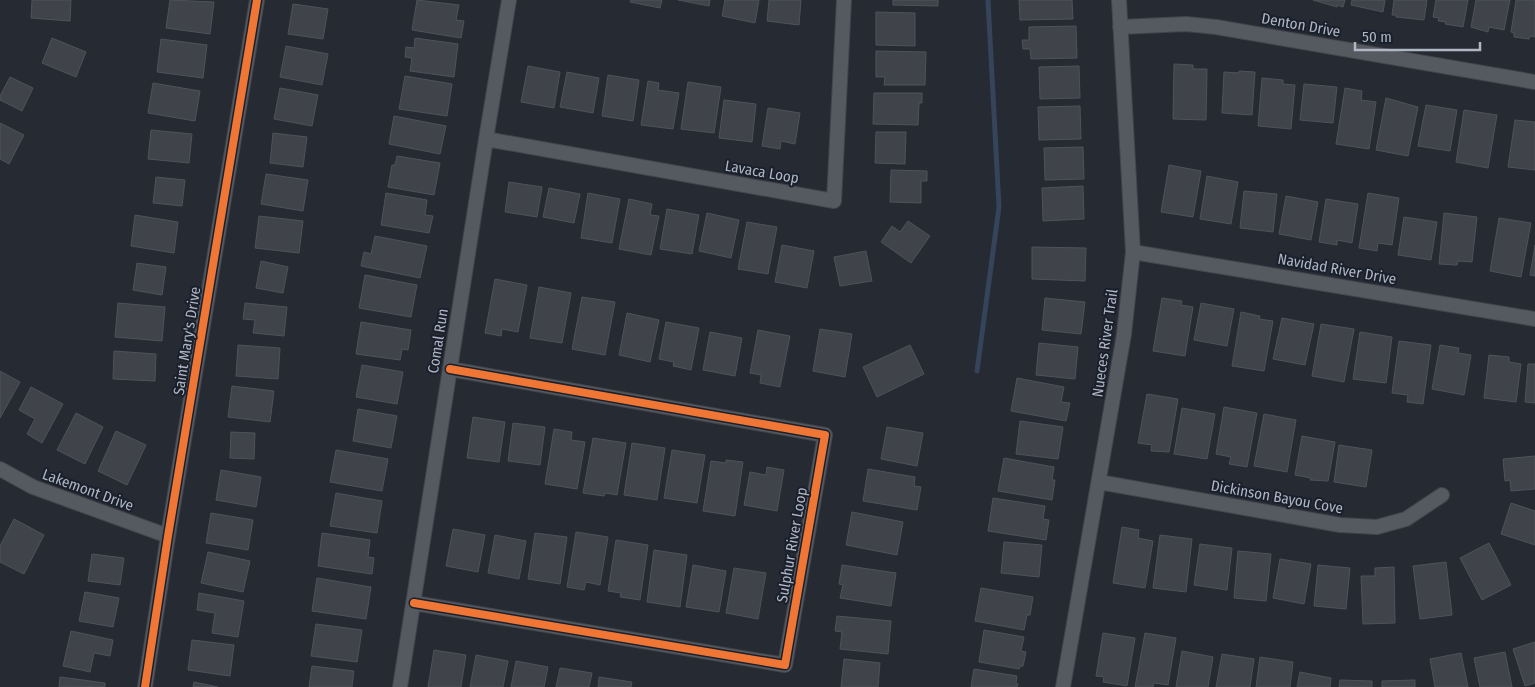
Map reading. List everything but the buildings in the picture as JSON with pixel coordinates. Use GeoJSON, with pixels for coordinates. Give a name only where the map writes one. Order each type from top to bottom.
{"type":"FeatureCollection","features":[{"type":"Feature","properties":{"kind":"street","name":"Saint Mary's Drive"},"geometry":{"type":"LineString","coordinates":[[145,687],[168,536],[257,0]]}},
{"type":"Feature","properties":{"kind":"street","name":"Comal Run"},"geometry":{"type":"LineString","coordinates":[[400,687],[509,0]]}},
{"type":"Feature","properties":{"kind":"street","name":"Lavaca Loop"},"geometry":{"type":"LineString","coordinates":[[486,139],[834,201],[844,0]]}},
{"type":"Feature","properties":{"kind":"street","name":"Nueces River Trail"},"geometry":{"type":"LineString","coordinates":[[1063,687],[1124,334],[1133,252],[1119,0]]}},
{"type":"Feature","properties":{"kind":"street","name":"Denton Drive"},"geometry":{"type":"LineString","coordinates":[[1120,27],[1186,24],[1216,27],[1535,82]]}},
{"type":"Feature","properties":{"kind":"street","name":"Navidad River Drive"},"geometry":{"type":"LineString","coordinates":[[1133,252],[1535,319]]}},
{"type":"Feature","properties":{"kind":"street","name":"Sulphur River Loop"},"geometry":{"type":"LineString","coordinates":[[414,603],[785,665],[825,435],[450,369]]}},
{"type":"Feature","properties":{"kind":"street","name":"Lakemont Drive"},"geometry":{"type":"LineString","coordinates":[[0,469],[33,487],[168,536]]}},
{"type":"Feature","properties":{"kind":"street","name":"Dickinson Bayou Cove"},"geometry":{"type":"LineString","coordinates":[[1099,482],[1340,525],[1377,527],[1406,519],[1442,495]]}},
{"type":"Feature","properties":{"kind":"waterway"},"geometry":{"type":"LineString","coordinates":[[977,371],[999,207],[988,0]]}},
{"type":"Feature","properties":{"kind":"cycle path"},"geometry":{"type":"LineString","coordinates":[[145,687],[168,536],[257,0]]}},
{"type":"Feature","properties":{"kind":"cycle path"},"geometry":{"type":"LineString","coordinates":[[414,603],[785,665],[825,435],[450,369]]}}]}
